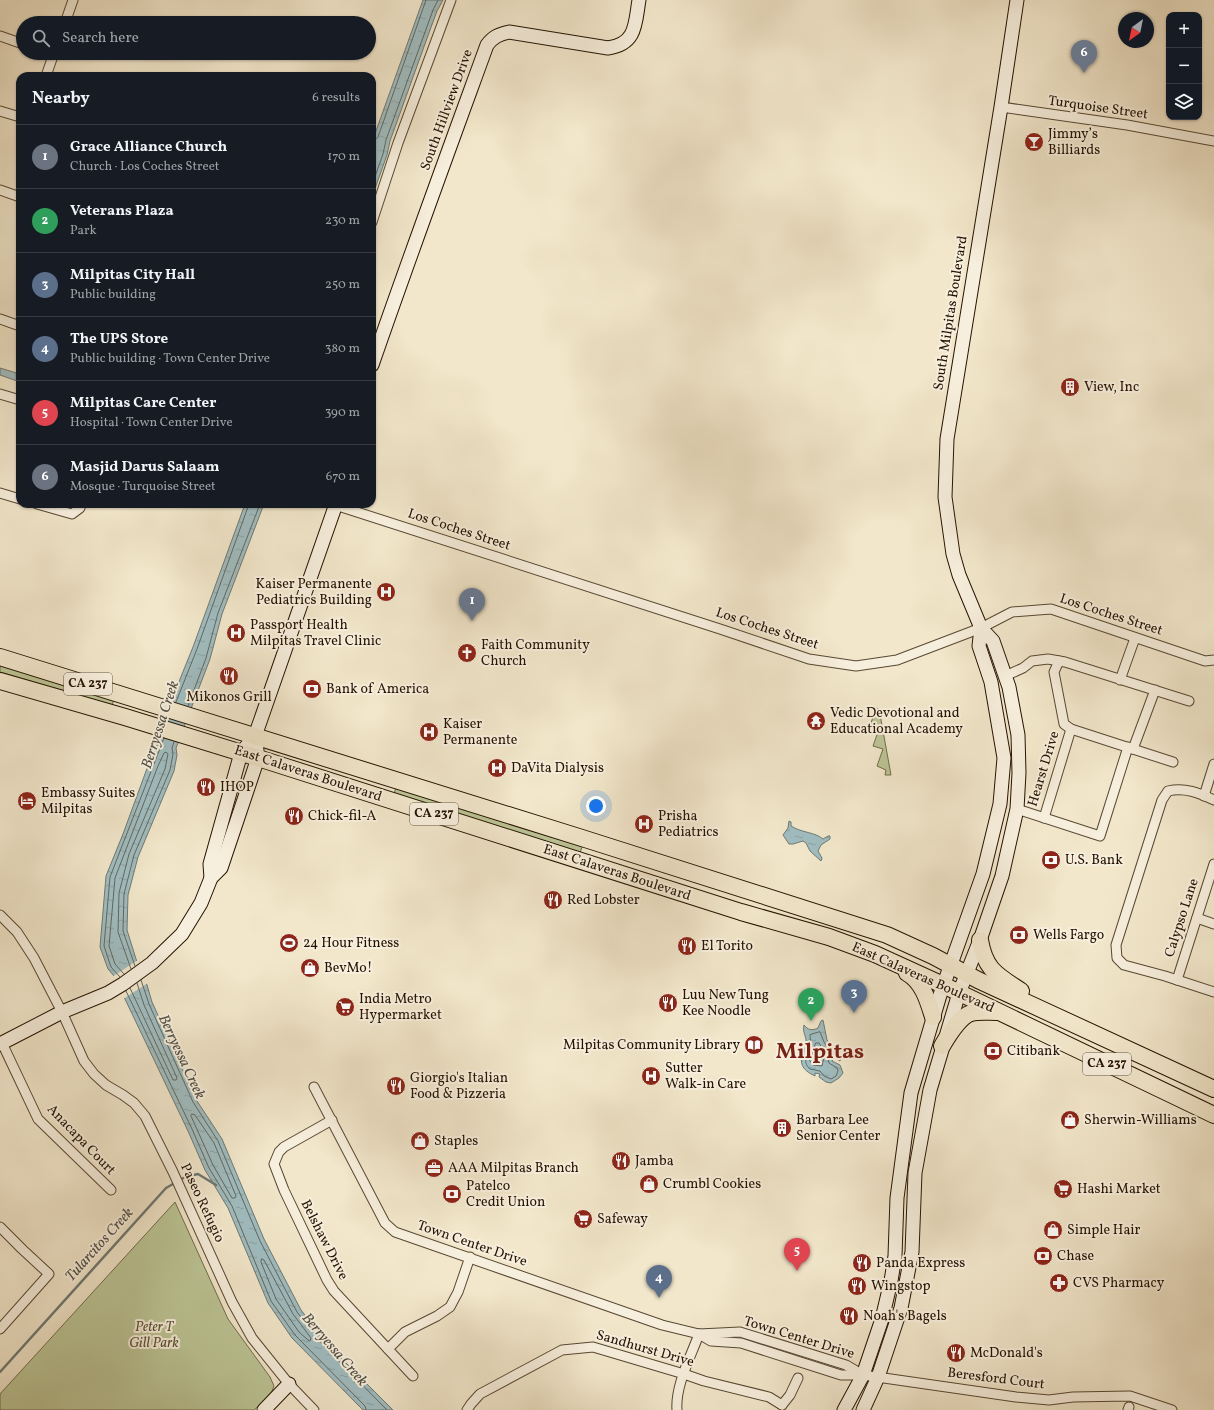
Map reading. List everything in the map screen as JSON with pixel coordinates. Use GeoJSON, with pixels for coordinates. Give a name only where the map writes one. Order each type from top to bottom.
{"type":"FeatureCollection","features":[{"type":"Feature","properties":{"kind":"highway","name":"East Calaveras Boulevard"},"geometry":{"type":"LineString","coordinates":[[3,658],[604,844],[887,935],[966,974],[1214,1089]]}},
{"type":"Feature","properties":{"kind":"highway","name":"East Calaveras Boulevard"},"geometry":{"type":"LineString","coordinates":[[0,682],[258,758],[741,912],[829,936],[875,954],[943,985],[1214,1116]]}},
{"type":"Feature","properties":{"kind":"highway"},"geometry":{"type":"LineString","coordinates":[[980,940],[982,953],[991,969],[1053,1014]]}},
{"type":"Feature","properties":{"kind":"highway"},"geometry":{"type":"LineString","coordinates":[[875,954],[911,976],[924,991],[933,1017]]}},
{"type":"Feature","properties":{"kind":"highway"},"geometry":{"type":"LineString","coordinates":[[942,1046],[959,1022],[969,1014],[999,1012]]}},
{"type":"Feature","properties":{"kind":"main road","name":"South Hillview Drive"},"geometry":{"type":"LineString","coordinates":[[376,353],[407,264],[487,46],[497,35],[509,32],[608,48],[618,47],[630,37],[634,28],[638,0]]}},
{"type":"Feature","properties":{"kind":"main road","name":"South Milpitas Boulevard"},"geometry":{"type":"LineString","coordinates":[[864,1410],[878,1377],[901,1308],[912,1252],[916,1172],[930,1090],[959,993],[980,940],[1002,876],[1017,809],[1019,773],[1018,735],[1009,687],[993,640],[981,628],[959,575],[953,554],[944,497],[947,439],[1017,0]]}},
{"type":"Feature","properties":{"kind":"main road"},"geometry":{"type":"LineString","coordinates":[[211,878],[210,864],[241,753],[256,736],[334,508]]}},
{"type":"Feature","properties":{"kind":"main road","name":"South Milpitas Boulevard"},"geometry":{"type":"LineString","coordinates":[[844,1410],[863,1375],[882,1319],[892,1282],[895,1256],[898,1192],[911,1093],[943,985],[983,874],[1000,804],[1004,758],[991,682],[979,646],[981,628]]}},
{"type":"Feature","properties":{"kind":"main road"},"geometry":{"type":"LineString","coordinates":[[1,1043],[62,1012],[108,993],[123,984],[152,963],[182,934],[200,903],[211,878],[221,868],[258,758],[256,736]]}},
{"type":"Feature","properties":{"kind":"main road"},"geometry":{"type":"LineString","coordinates":[[264,1410],[289,1384]]}},
{"type":"Feature","properties":{"kind":"street"},"geometry":{"type":"LineString","coordinates":[[67,16],[73,0]]}},
{"type":"Feature","properties":{"kind":"street"},"geometry":{"type":"LineString","coordinates":[[376,210],[398,144],[451,0]]}},
{"type":"Feature","properties":{"kind":"street"},"geometry":{"type":"LineString","coordinates":[[0,36],[16,42]]}},
{"type":"Feature","properties":{"kind":"street"},"geometry":{"type":"LineString","coordinates":[[47,72],[50,60]]}},
{"type":"Feature","properties":{"kind":"street","name":"Turquoise Street"},"geometry":{"type":"LineString","coordinates":[[1001,107],[1127,125],[1214,141]]}},
{"type":"Feature","properties":{"kind":"street"},"geometry":{"type":"LineString","coordinates":[[0,111],[16,116]]}},
{"type":"Feature","properties":{"kind":"street"},"geometry":{"type":"LineString","coordinates":[[0,190],[16,196]]}},
{"type":"Feature","properties":{"kind":"street"},"geometry":{"type":"LineString","coordinates":[[0,319],[16,323]]}},
{"type":"Feature","properties":{"kind":"street"},"geometry":{"type":"LineString","coordinates":[[0,394],[16,399]]}},
{"type":"Feature","properties":{"kind":"street"},"geometry":{"type":"LineString","coordinates":[[0,493],[16,498]]}},
{"type":"Feature","properties":{"kind":"street"},"geometry":{"type":"LineString","coordinates":[[51,508],[72,514],[80,508]]}},
{"type":"Feature","properties":{"kind":"street","name":"Los Coches Street"},"geometry":{"type":"LineString","coordinates":[[344,508],[809,659],[856,666],[897,660],[981,628],[1012,612],[1051,609],[1205,661],[1214,660]]}},
{"type":"Feature","properties":{"kind":"street"},"geometry":{"type":"LineString","coordinates":[[1120,680],[1135,638]]}},
{"type":"Feature","properties":{"kind":"street"},"geometry":{"type":"LineString","coordinates":[[1006,676],[1023,668],[1032,661],[1048,659],[1059,661],[1189,701]]}},
{"type":"Feature","properties":{"kind":"street"},"geometry":{"type":"LineString","coordinates":[[1059,661],[1054,672],[1064,724],[1071,729],[1173,762]]}},
{"type":"Feature","properties":{"kind":"street"},"geometry":{"type":"LineString","coordinates":[[1131,748],[1155,690]]}},
{"type":"Feature","properties":{"kind":"street","name":"Hearst Drive"},"geometry":{"type":"LineString","coordinates":[[1044,818],[1071,729]]}},
{"type":"Feature","properties":{"kind":"street","name":"Hearst Drive"},"geometry":{"type":"LineString","coordinates":[[1017,809],[1100,836],[1131,748]]}},
{"type":"Feature","properties":{"kind":"street"},"geometry":{"type":"LineString","coordinates":[[1204,796],[1214,764]]}},
{"type":"Feature","properties":{"kind":"street"},"geometry":{"type":"LineString","coordinates":[[1214,800],[1187,790],[1177,789],[1168,791],[1162,800],[1116,945],[1117,958],[1124,965],[1214,992]]}},
{"type":"Feature","properties":{"kind":"street","name":"Calypso Lane"},"geometry":{"type":"LineString","coordinates":[[1177,980],[1214,864]]}},
{"type":"Feature","properties":{"kind":"street","name":"Paseo Refugio"},"geometry":{"type":"LineString","coordinates":[[0,915],[17,932],[34,958],[62,1012],[84,1061],[94,1074],[106,1085],[123,1095],[145,1116],[181,1189],[232,1302],[252,1338],[289,1384],[314,1410]]}},
{"type":"Feature","properties":{"kind":"street"},"geometry":{"type":"LineString","coordinates":[[1197,918],[1214,924]]}},
{"type":"Feature","properties":{"kind":"street","name":"Anacapa Court"},"geometry":{"type":"LineString","coordinates":[[1,1043],[38,1119],[111,1190]]}},
{"type":"Feature","properties":{"kind":"street","name":"Town Center Drive"},"geometry":{"type":"LineString","coordinates":[[314,1087],[385,1222],[395,1232],[662,1325],[699,1334],[740,1332],[846,1365],[863,1375]]}},
{"type":"Feature","properties":{"kind":"street","name":"Belshaw Drive"},"geometry":{"type":"LineString","coordinates":[[332,1120],[284,1147],[279,1152],[274,1164],[284,1190],[327,1280],[337,1296],[413,1376]]}},
{"type":"Feature","properties":{"kind":"street"},"geometry":{"type":"LineString","coordinates":[[0,1227],[49,1274],[0,1329]]}},
{"type":"Feature","properties":{"kind":"street"},"geometry":{"type":"LineString","coordinates":[[388,1350],[405,1332],[437,1316],[450,1307],[458,1292],[470,1257]]}},
{"type":"Feature","properties":{"kind":"street"},"geometry":{"type":"LineString","coordinates":[[677,1410],[676,1401],[699,1334]]}},
{"type":"Feature","properties":{"kind":"street","name":"Sandhurst Drive"},"geometry":{"type":"LineString","coordinates":[[467,1410],[480,1394],[562,1350],[593,1347],[704,1381],[769,1397],[781,1408]]}},
{"type":"Feature","properties":{"kind":"street","name":"Beresford Court"},"geometry":{"type":"LineString","coordinates":[[863,1375],[1016,1397],[1049,1400],[1073,1397],[1130,1396],[1172,1410]]}},
{"type":"Feature","properties":{"kind":"street"},"geometry":{"type":"LineString","coordinates":[[781,1408],[790,1396],[798,1378]]}},
{"type":"Feature","properties":{"kind":"green space"},"geometry":{"type":"Polygon","coordinates":[[[0,665],[114,700],[112,705],[0,672],[0,665]]]}},
{"type":"Feature","properties":{"kind":"green space"},"geometry":{"type":"Polygon","coordinates":[[[876,708],[879,709],[891,775],[885,775],[886,770],[877,766],[883,749],[873,746],[879,729],[870,726],[876,708]]]}},
{"type":"Feature","properties":{"kind":"green space"},"geometry":{"type":"Polygon","coordinates":[[[396,787],[582,847],[580,853],[394,794],[396,787]]]}},
{"type":"Feature","properties":{"kind":"green space","name":"Peter T Gill Park"},"geometry":{"type":"Polygon","coordinates":[[[175,1202],[228,1319],[270,1377],[274,1386],[270,1396],[254,1410],[0,1410],[0,1394],[175,1202]]]}},
{"type":"Feature","properties":{"kind":"water"},"geometry":{"type":"Polygon","coordinates":[[[423,0],[443,0],[430,30],[390,141],[387,155],[376,186],[376,131],[423,0]]]}},
{"type":"Feature","properties":{"kind":"water"},"geometry":{"type":"Polygon","coordinates":[[[0,368],[16,373],[16,381],[0,375],[0,368]]]}},
{"type":"Feature","properties":{"kind":"water"},"geometry":{"type":"Polygon","coordinates":[[[244,508],[262,508],[222,614],[210,659],[176,748],[177,755],[174,771],[138,857],[128,895],[127,930],[152,1002],[197,1101],[222,1139],[264,1239],[301,1310],[326,1343],[393,1410],[363,1410],[292,1338],[268,1303],[228,1208],[205,1170],[114,976],[108,969],[100,947],[106,876],[158,743],[174,694],[193,647],[244,508]]]}},
{"type":"Feature","properties":{"kind":"water"},"geometry":{"type":"Polygon","coordinates":[[[789,821],[791,822],[791,826],[823,839],[830,836],[830,839],[821,845],[818,851],[822,858],[821,861],[810,851],[806,843],[803,841],[789,844],[783,835],[788,828],[789,821]]]}},
{"type":"Feature","properties":{"kind":"water"},"geometry":{"type":"Polygon","coordinates":[[[823,1020],[827,1040],[841,1058],[840,1061],[834,1058],[832,1061],[840,1065],[843,1073],[839,1078],[831,1083],[826,1082],[819,1077],[820,1074],[815,1073],[815,1076],[809,1073],[802,1066],[801,1060],[806,1047],[804,1025],[809,1029],[814,1030],[818,1028],[823,1020]]]}},
{"type":"Feature","properties":{"kind":"pier"},"geometry":{"type":"Polygon","coordinates":[[[138,960],[148,983],[123,999],[112,977],[138,960]]]}},
{"type":"Feature","properties":{"kind":"waterway","name":"Tularcitos Creek"},"geometry":{"type":"LineString","coordinates":[[0,1372],[166,1188],[185,1177],[198,1174],[216,1185]]}},
{"type":"Feature","properties":{"kind":"place","name":"Masjid Darus Salaam"},"geometry":{"type":"Point","coordinates":[1084,73]}},
{"type":"Feature","properties":{"kind":"place","name":"Jimmy’s Billiards"},"geometry":{"type":"Point","coordinates":[1034,142]}},
{"type":"Feature","properties":{"kind":"place","name":"View, Inc"},"geometry":{"type":"Point","coordinates":[1070,387]}},
{"type":"Feature","properties":{"kind":"place","name":"Kaiser Permanente Pediatrics Building"},"geometry":{"type":"Point","coordinates":[386,592]}},
{"type":"Feature","properties":{"kind":"place","name":"Grace Alliance Church"},"geometry":{"type":"Point","coordinates":[472,621]}},
{"type":"Feature","properties":{"kind":"place","name":"Passport Health Milpitas Travel Clinic"},"geometry":{"type":"Point","coordinates":[236,633]}},
{"type":"Feature","properties":{"kind":"place","name":"Faith Community Church"},"geometry":{"type":"Point","coordinates":[467,653]}},
{"type":"Feature","properties":{"kind":"place","name":"Mikonos Grill"},"geometry":{"type":"Point","coordinates":[229,676]}},
{"type":"Feature","properties":{"kind":"place","name":"Bank of America"},"geometry":{"type":"Point","coordinates":[312,689]}},
{"type":"Feature","properties":{"kind":"place","name":"Vedic Devotional and Educational Academy"},"geometry":{"type":"Point","coordinates":[816,721]}},
{"type":"Feature","properties":{"kind":"place","name":"Kaiser Permanente"},"geometry":{"type":"Point","coordinates":[429,732]}},
{"type":"Feature","properties":{"kind":"place","name":"DaVita Dialysis"},"geometry":{"type":"Point","coordinates":[497,768]}},
{"type":"Feature","properties":{"kind":"place","name":"IHOP"},"geometry":{"type":"Point","coordinates":[206,787]}},
{"type":"Feature","properties":{"kind":"place","name":"Embassy Suites Milpitas"},"geometry":{"type":"Point","coordinates":[27,801]}},
{"type":"Feature","properties":{"kind":"place","name":"Chick-fil-A"},"geometry":{"type":"Point","coordinates":[294,816]}},
{"type":"Feature","properties":{"kind":"place","name":"Prisha Pediatrics"},"geometry":{"type":"Point","coordinates":[644,824]}},
{"type":"Feature","properties":{"kind":"place","name":"U.S. Bank"},"geometry":{"type":"Point","coordinates":[1051,860]}},
{"type":"Feature","properties":{"kind":"place","name":"Red Lobster"},"geometry":{"type":"Point","coordinates":[553,900]}},
{"type":"Feature","properties":{"kind":"place","name":"Wells Fargo"},"geometry":{"type":"Point","coordinates":[1019,935]}},
{"type":"Feature","properties":{"kind":"place","name":"24 Hour Fitness"},"geometry":{"type":"Point","coordinates":[289,943]}},
{"type":"Feature","properties":{"kind":"place","name":"El Torito"},"geometry":{"type":"Point","coordinates":[687,946]}},
{"type":"Feature","properties":{"kind":"place","name":"BevMo!"},"geometry":{"type":"Point","coordinates":[310,968]}},
{"type":"Feature","properties":{"kind":"place","name":"Luu New Tung Kee Noodle"},"geometry":{"type":"Point","coordinates":[668,1003]}},
{"type":"Feature","properties":{"kind":"place","name":"India Metro Hypermarket"},"geometry":{"type":"Point","coordinates":[345,1007]}},
{"type":"Feature","properties":{"kind":"place","name":"Milpitas City Hall"},"geometry":{"type":"Point","coordinates":[854,1013]}},
{"type":"Feature","properties":{"kind":"place","name":"Veterans Plaza"},"geometry":{"type":"Point","coordinates":[811,1021]}},
{"type":"Feature","properties":{"kind":"place","name":"Milpitas Community Library"},"geometry":{"type":"Point","coordinates":[754,1045]}},
{"type":"Feature","properties":{"kind":"place","name":"Citibank"},"geometry":{"type":"Point","coordinates":[993,1051]}},
{"type":"Feature","properties":{"kind":"place","name":"Sutter Walk-in Care"},"geometry":{"type":"Point","coordinates":[651,1076]}},
{"type":"Feature","properties":{"kind":"place","name":"Giorgio's Italian Food & Pizzeria"},"geometry":{"type":"Point","coordinates":[396,1086]}},
{"type":"Feature","properties":{"kind":"place","name":"Sherwin-Williams"},"geometry":{"type":"Point","coordinates":[1070,1120]}},
{"type":"Feature","properties":{"kind":"place","name":"Barbara Lee Senior Center"},"geometry":{"type":"Point","coordinates":[782,1128]}},
{"type":"Feature","properties":{"kind":"place","name":"Staples"},"geometry":{"type":"Point","coordinates":[420,1141]}},
{"type":"Feature","properties":{"kind":"place","name":"Jamba"},"geometry":{"type":"Point","coordinates":[621,1161]}},
{"type":"Feature","properties":{"kind":"place","name":"AAA Milpitas Branch"},"geometry":{"type":"Point","coordinates":[434,1168]}},
{"type":"Feature","properties":{"kind":"place","name":"Crumbl Cookies"},"geometry":{"type":"Point","coordinates":[649,1184]}},
{"type":"Feature","properties":{"kind":"place","name":"Hashi Market"},"geometry":{"type":"Point","coordinates":[1063,1189]}},
{"type":"Feature","properties":{"kind":"place","name":"Patelco Credit Union"},"geometry":{"type":"Point","coordinates":[452,1194]}},
{"type":"Feature","properties":{"kind":"place","name":"Safeway"},"geometry":{"type":"Point","coordinates":[583,1219]}},
{"type":"Feature","properties":{"kind":"place","name":"Simple Hair"},"geometry":{"type":"Point","coordinates":[1053,1230]}},
{"type":"Feature","properties":{"kind":"place","name":"Chase"},"geometry":{"type":"Point","coordinates":[1043,1256]}},
{"type":"Feature","properties":{"kind":"place","name":"Panda Express"},"geometry":{"type":"Point","coordinates":[862,1263]}},
{"type":"Feature","properties":{"kind":"place","name":"Milpitas Care Center"},"geometry":{"type":"Point","coordinates":[797,1271]}},
{"type":"Feature","properties":{"kind":"place","name":"CVS Pharmacy"},"geometry":{"type":"Point","coordinates":[1059,1283]}},
{"type":"Feature","properties":{"kind":"place","name":"Wingstop"},"geometry":{"type":"Point","coordinates":[857,1286]}},
{"type":"Feature","properties":{"kind":"place","name":"The UPS Store"},"geometry":{"type":"Point","coordinates":[659,1298]}},
{"type":"Feature","properties":{"kind":"place","name":"Noah's Bagels"},"geometry":{"type":"Point","coordinates":[849,1316]}},
{"type":"Feature","properties":{"kind":"place","name":"McDonald's"},"geometry":{"type":"Point","coordinates":[956,1353]}},
{"type":"Feature","properties":{"kind":"district","name":"Milpitas"},"geometry":{"type":"Point","coordinates":[820,1052]}},
{"type":"Feature","properties":{"kind":"water label","name":"Berryessa Creek"},"geometry":{"type":"Point","coordinates":[161,725]}},
{"type":"Feature","properties":{"kind":"water label","name":"Berryessa Creek"},"geometry":{"type":"Point","coordinates":[181,1057]}},
{"type":"Feature","properties":{"kind":"water label","name":"Berryessa Creek"},"geometry":{"type":"Point","coordinates":[334,1350]}}]}
